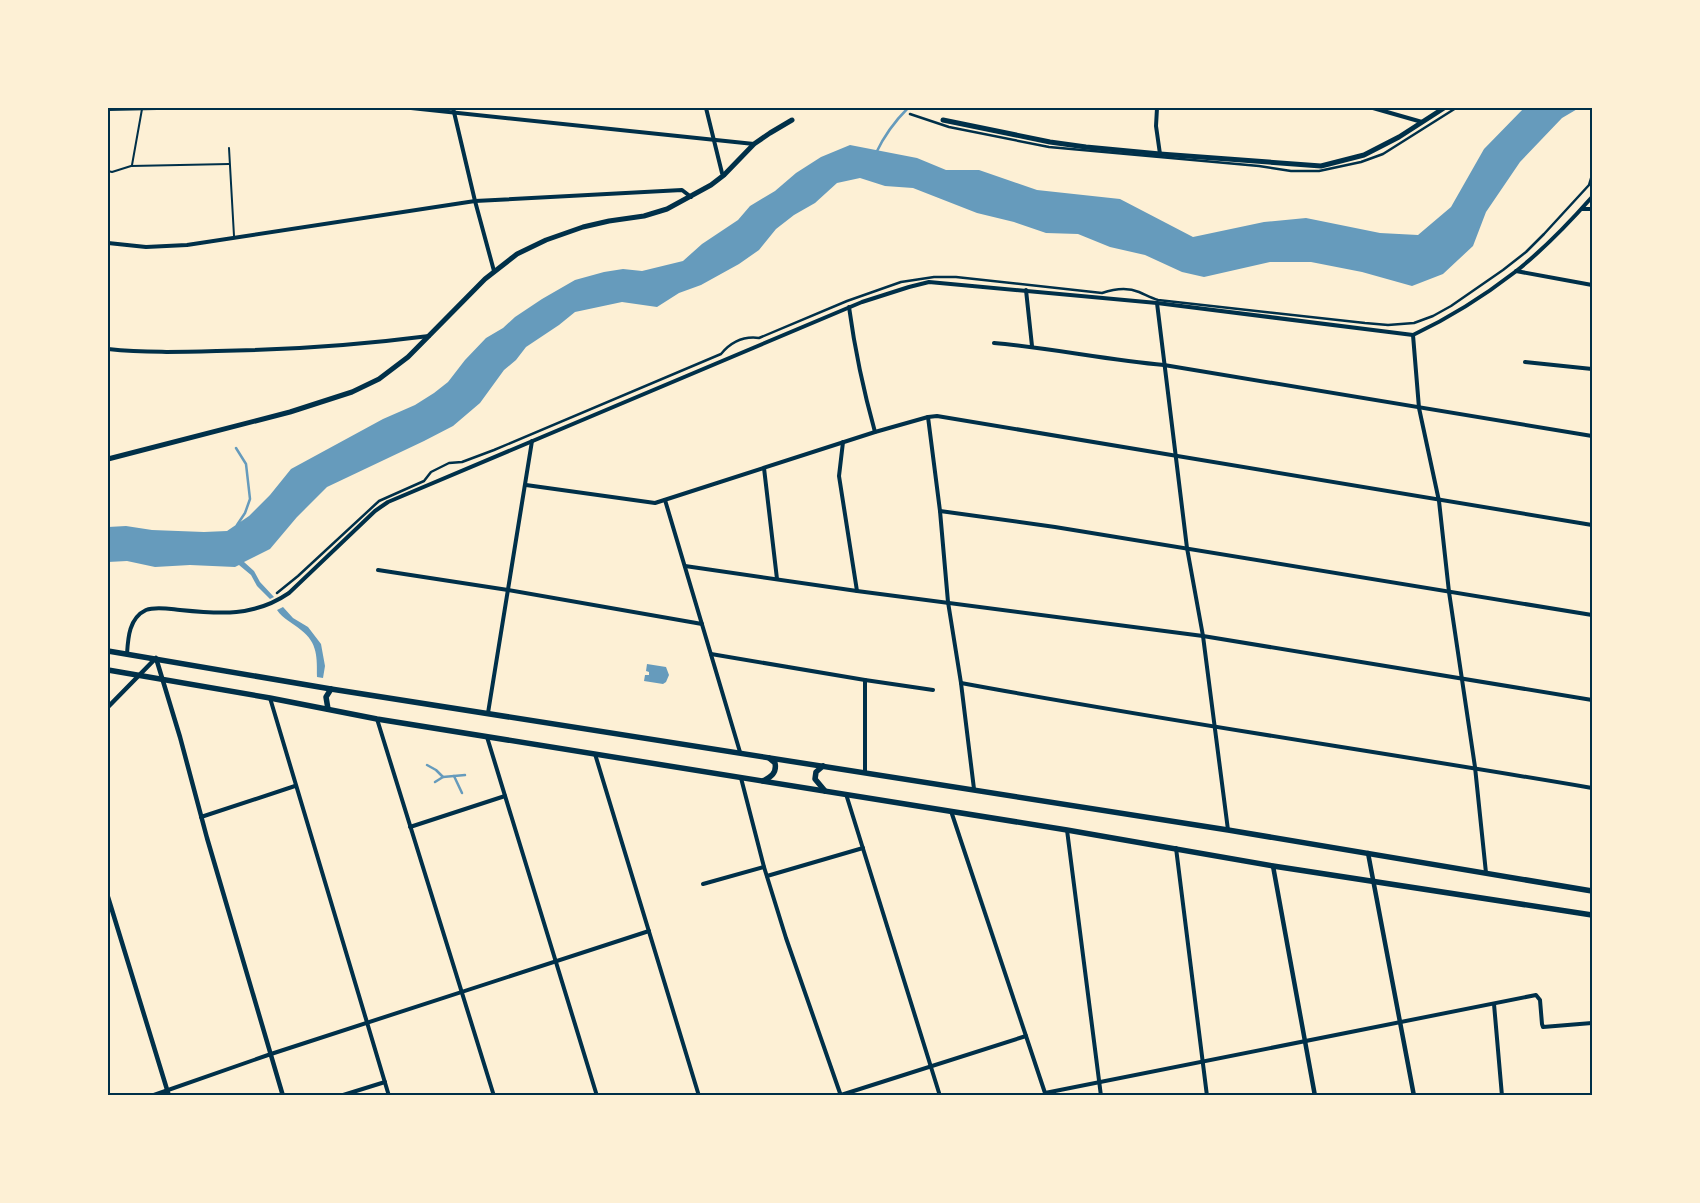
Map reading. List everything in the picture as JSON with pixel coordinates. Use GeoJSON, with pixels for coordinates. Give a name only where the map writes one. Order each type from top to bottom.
{"type":"FeatureCollection","features":[{"type":"Feature","properties":{"kind":"main road"},"geometry":{"type":"LineString","coordinates":[[943,120],[1050,142],[1160,154],[1321,166],[1364,155],[1399,137],[1444,108]]}},
{"type":"Feature","properties":{"kind":"main road"},"geometry":{"type":"LineString","coordinates":[[108,459],[290,412],[352,392],[379,379],[408,357],[494,271],[518,254],[546,240],[583,227],[644,216],[667,208],[711,185],[724,175],[754,144],[792,120]]}},
{"type":"Feature","properties":{"kind":"main road"},"geometry":{"type":"LineString","coordinates":[[108,651],[331,689],[974,789],[1592,890]]}},
{"type":"Feature","properties":{"kind":"main road"},"geometry":{"type":"LineString","coordinates":[[108,670],[377,719],[1067,830],[1273,866],[1592,915]]}},
{"type":"Feature","properties":{"kind":"main road"},"geometry":{"type":"LineString","coordinates":[[328,709],[326,697],[331,689]]}},
{"type":"Feature","properties":{"kind":"main road"},"geometry":{"type":"LineString","coordinates":[[763,781],[772,776],[775,771],[775,763],[767,757]]}},
{"type":"Feature","properties":{"kind":"main road"},"geometry":{"type":"LineString","coordinates":[[823,766],[816,772],[815,779],[824,791]]}},
{"type":"Feature","properties":{"kind":"street"},"geometry":{"type":"LineString","coordinates":[[108,109],[157,108]]}},
{"type":"Feature","properties":{"kind":"street"},"geometry":{"type":"LineString","coordinates":[[411,108],[453,110],[754,144]]}},
{"type":"Feature","properties":{"kind":"street"},"geometry":{"type":"LineString","coordinates":[[706,108],[724,175]]}},
{"type":"Feature","properties":{"kind":"street"},"geometry":{"type":"LineString","coordinates":[[1157,108],[1156,126],[1160,154]]}},
{"type":"Feature","properties":{"kind":"street"},"geometry":{"type":"LineString","coordinates":[[1373,108],[1422,122]]}},
{"type":"Feature","properties":{"kind":"street"},"geometry":{"type":"LineString","coordinates":[[910,114],[949,127],[1049,147],[1259,166],[1291,171],[1319,171],[1349,165],[1383,154],[1456,108]]}},
{"type":"Feature","properties":{"kind":"street"},"geometry":{"type":"LineString","coordinates":[[453,110],[494,271]]}},
{"type":"Feature","properties":{"kind":"street"},"geometry":{"type":"LineString","coordinates":[[276,593],[298,576],[372,507],[388,496],[424,481],[430,472],[449,463],[462,462],[494,450],[721,354],[729,345],[749,337],[759,338],[847,301],[901,282],[934,277],[956,277],[1102,293],[1117,288],[1138,291],[1158,300],[1365,323],[1388,325],[1414,323],[1433,316],[1451,306],[1522,255],[1589,185],[1592,174]]}},
{"type":"Feature","properties":{"kind":"street"},"geometry":{"type":"LineString","coordinates":[[108,243],[146,247],[187,245],[475,201],[682,190],[691,196]]}},
{"type":"Feature","properties":{"kind":"street"},"geometry":{"type":"LineString","coordinates":[[127,654],[130,628],[138,616],[148,609],[162,608],[227,614],[267,604],[289,593],[375,511],[388,502],[849,307],[909,287],[929,282],[1026,290],[1157,303],[1413,334],[1430,327],[1516,271],[1592,197]]}},
{"type":"Feature","properties":{"kind":"street"},"geometry":{"type":"LineString","coordinates":[[1582,208],[1592,209]]}},
{"type":"Feature","properties":{"kind":"street"},"geometry":{"type":"LineString","coordinates":[[1516,271],[1592,285]]}},
{"type":"Feature","properties":{"kind":"street"},"geometry":{"type":"LineString","coordinates":[[1026,290],[1032,346]]}},
{"type":"Feature","properties":{"kind":"street"},"geometry":{"type":"LineString","coordinates":[[1157,303],[1187,548],[1203,636],[1228,830]]}},
{"type":"Feature","properties":{"kind":"street"},"geometry":{"type":"LineString","coordinates":[[849,307],[855,352],[875,432]]}},
{"type":"Feature","properties":{"kind":"street"},"geometry":{"type":"LineString","coordinates":[[1413,334],[1419,408],[1439,501],[1486,873]]}},
{"type":"Feature","properties":{"kind":"street"},"geometry":{"type":"LineString","coordinates":[[108,349],[144,352],[262,350],[379,342],[429,336]]}},
{"type":"Feature","properties":{"kind":"street"},"geometry":{"type":"LineString","coordinates":[[994,343],[1032,346],[1164,366],[1592,436]]}},
{"type":"Feature","properties":{"kind":"street"},"geometry":{"type":"LineString","coordinates":[[1525,362],[1592,369]]}},
{"type":"Feature","properties":{"kind":"street"},"geometry":{"type":"LineString","coordinates":[[526,485],[655,503],[875,432],[937,416],[1592,525]]}},
{"type":"Feature","properties":{"kind":"street"},"geometry":{"type":"LineString","coordinates":[[928,417],[940,510],[948,602],[961,683],[974,789]]}},
{"type":"Feature","properties":{"kind":"street"},"geometry":{"type":"LineString","coordinates":[[488,713],[532,441]]}},
{"type":"Feature","properties":{"kind":"street"},"geometry":{"type":"LineString","coordinates":[[843,442],[839,476],[857,591]]}},
{"type":"Feature","properties":{"kind":"street"},"geometry":{"type":"LineString","coordinates":[[764,468],[777,580]]}},
{"type":"Feature","properties":{"kind":"street"},"geometry":{"type":"LineString","coordinates":[[665,500],[740,752]]}},
{"type":"Feature","properties":{"kind":"street"},"geometry":{"type":"LineString","coordinates":[[940,510],[1187,548],[1592,615]]}},
{"type":"Feature","properties":{"kind":"street"},"geometry":{"type":"LineString","coordinates":[[685,566],[857,591],[1203,636],[1592,700]]}},
{"type":"Feature","properties":{"kind":"street"},"geometry":{"type":"LineString","coordinates":[[378,570],[508,590],[702,624]]}},
{"type":"Feature","properties":{"kind":"street"},"geometry":{"type":"LineString","coordinates":[[711,654],[933,690]]}},
{"type":"Feature","properties":{"kind":"street"},"geometry":{"type":"LineString","coordinates":[[108,707],[156,658],[283,1096]]}},
{"type":"Feature","properties":{"kind":"street"},"geometry":{"type":"LineString","coordinates":[[864,772],[865,680]]}},
{"type":"Feature","properties":{"kind":"street"},"geometry":{"type":"LineString","coordinates":[[961,683],[1215,727],[1592,788]]}},
{"type":"Feature","properties":{"kind":"street"},"geometry":{"type":"LineString","coordinates":[[270,698],[389,1096]]}},
{"type":"Feature","properties":{"kind":"street"},"geometry":{"type":"LineString","coordinates":[[377,719],[494,1096]]}},
{"type":"Feature","properties":{"kind":"street"},"geometry":{"type":"LineString","coordinates":[[487,737],[597,1096]]}},
{"type":"Feature","properties":{"kind":"street"},"geometry":{"type":"LineString","coordinates":[[595,754],[699,1096]]}},
{"type":"Feature","properties":{"kind":"street"},"geometry":{"type":"LineString","coordinates":[[741,778],[766,876],[841,1095],[1026,1036]]}},
{"type":"Feature","properties":{"kind":"street"},"geometry":{"type":"LineString","coordinates":[[201,817],[295,786]]}},
{"type":"Feature","properties":{"kind":"street"},"geometry":{"type":"LineString","coordinates":[[846,794],[940,1096]]}},
{"type":"Feature","properties":{"kind":"street"},"geometry":{"type":"LineString","coordinates":[[410,827],[506,796]]}},
{"type":"Feature","properties":{"kind":"street"},"geometry":{"type":"LineString","coordinates":[[950,811],[1046,1094],[1536,995],[1540,1000],[1542,1024],[1544,1027],[1592,1023]]}},
{"type":"Feature","properties":{"kind":"street"},"geometry":{"type":"LineString","coordinates":[[1067,830],[1100,1096]]}},
{"type":"Feature","properties":{"kind":"street"},"geometry":{"type":"LineString","coordinates":[[766,876],[863,848]]}},
{"type":"Feature","properties":{"kind":"street"},"geometry":{"type":"LineString","coordinates":[[1176,848],[1207,1096]]}},
{"type":"Feature","properties":{"kind":"street"},"geometry":{"type":"LineString","coordinates":[[1368,853],[1414,1096]]}},
{"type":"Feature","properties":{"kind":"street"},"geometry":{"type":"LineString","coordinates":[[1273,866],[1315,1096]]}},
{"type":"Feature","properties":{"kind":"street"},"geometry":{"type":"LineString","coordinates":[[704,884],[764,867]]}},
{"type":"Feature","properties":{"kind":"street"},"geometry":{"type":"LineString","coordinates":[[108,897],[169,1096]]}},
{"type":"Feature","properties":{"kind":"street"},"geometry":{"type":"LineString","coordinates":[[151,1096],[271,1054],[649,931]]}},
{"type":"Feature","properties":{"kind":"street"},"geometry":{"type":"LineString","coordinates":[[1494,1004],[1502,1096]]}},
{"type":"Feature","properties":{"kind":"street"},"geometry":{"type":"LineString","coordinates":[[340,1096],[385,1082]]}},
{"type":"Feature","properties":{"kind":"lane"},"geometry":{"type":"LineString","coordinates":[[132,166],[142,109]]}},
{"type":"Feature","properties":{"kind":"lane"},"geometry":{"type":"LineString","coordinates":[[229,148],[235,238]]}},
{"type":"Feature","properties":{"kind":"lane"},"geometry":{"type":"LineString","coordinates":[[108,171],[112,172],[132,166],[229,164]]}},
{"type":"Feature","properties":{"kind":"water"},"geometry":{"type":"Polygon","coordinates":[[[1524,108],[1579,108],[1562,118],[1520,162],[1486,212],[1473,246],[1443,274],[1412,286],[1362,272],[1311,262],[1270,262],[1204,277],[1182,272],[1145,255],[1110,247],[1078,234],[1046,233],[1014,222],[977,213],[913,188],[885,186],[860,178],[837,183],[815,203],[794,215],[776,229],[759,250],[739,264],[701,285],[679,293],[657,307],[622,302],[575,312],[526,347],[516,360],[504,370],[480,403],[453,426],[327,487],[297,517],[270,549],[244,562],[254,571],[260,582],[274,597],[270,599],[257,586],[251,575],[239,565],[235,567],[190,565],[155,567],[127,561],[108,562],[108,527],[126,526],[152,530],[204,532],[227,531],[249,516],[270,495],[291,469],[383,419],[415,405],[434,393],[448,382],[465,360],[486,338],[503,328],[515,317],[542,299],[575,280],[604,272],[623,269],[642,271],[683,261],[702,244],[738,220],[750,206],[775,191],[796,173],[821,157],[850,145],[917,158],[946,170],[979,170],[1037,190],[1120,199],[1193,237],[1264,222],[1306,218],[1380,233],[1418,235],[1451,207],[1484,149],[1524,108]]]}},
{"type":"Feature","properties":{"kind":"water"},"geometry":{"type":"Polygon","coordinates":[[[283,607],[293,618],[308,627],[321,644],[325,666],[323,678],[317,677],[316,657],[311,640],[277,610],[283,607]]]}},
{"type":"Feature","properties":{"kind":"water"},"geometry":{"type":"Polygon","coordinates":[[[647,664],[666,667],[669,675],[666,682],[663,684],[644,681],[645,675],[649,675],[649,672],[646,671],[647,664]]]}},
{"type":"Feature","properties":{"kind":"waterway"},"geometry":{"type":"LineString","coordinates":[[876,153],[890,129],[908,108]]}},
{"type":"Feature","properties":{"kind":"waterway"},"geometry":{"type":"LineString","coordinates":[[236,448],[246,464],[250,499],[245,513],[237,525]]}},
{"type":"Feature","properties":{"kind":"waterway"},"geometry":{"type":"LineString","coordinates":[[427,765],[443,777],[435,782]]}},
{"type":"Feature","properties":{"kind":"waterway"},"geometry":{"type":"LineString","coordinates":[[443,777],[465,775]]}},
{"type":"Feature","properties":{"kind":"waterway"},"geometry":{"type":"LineString","coordinates":[[454,776],[462,793]]}}]}
